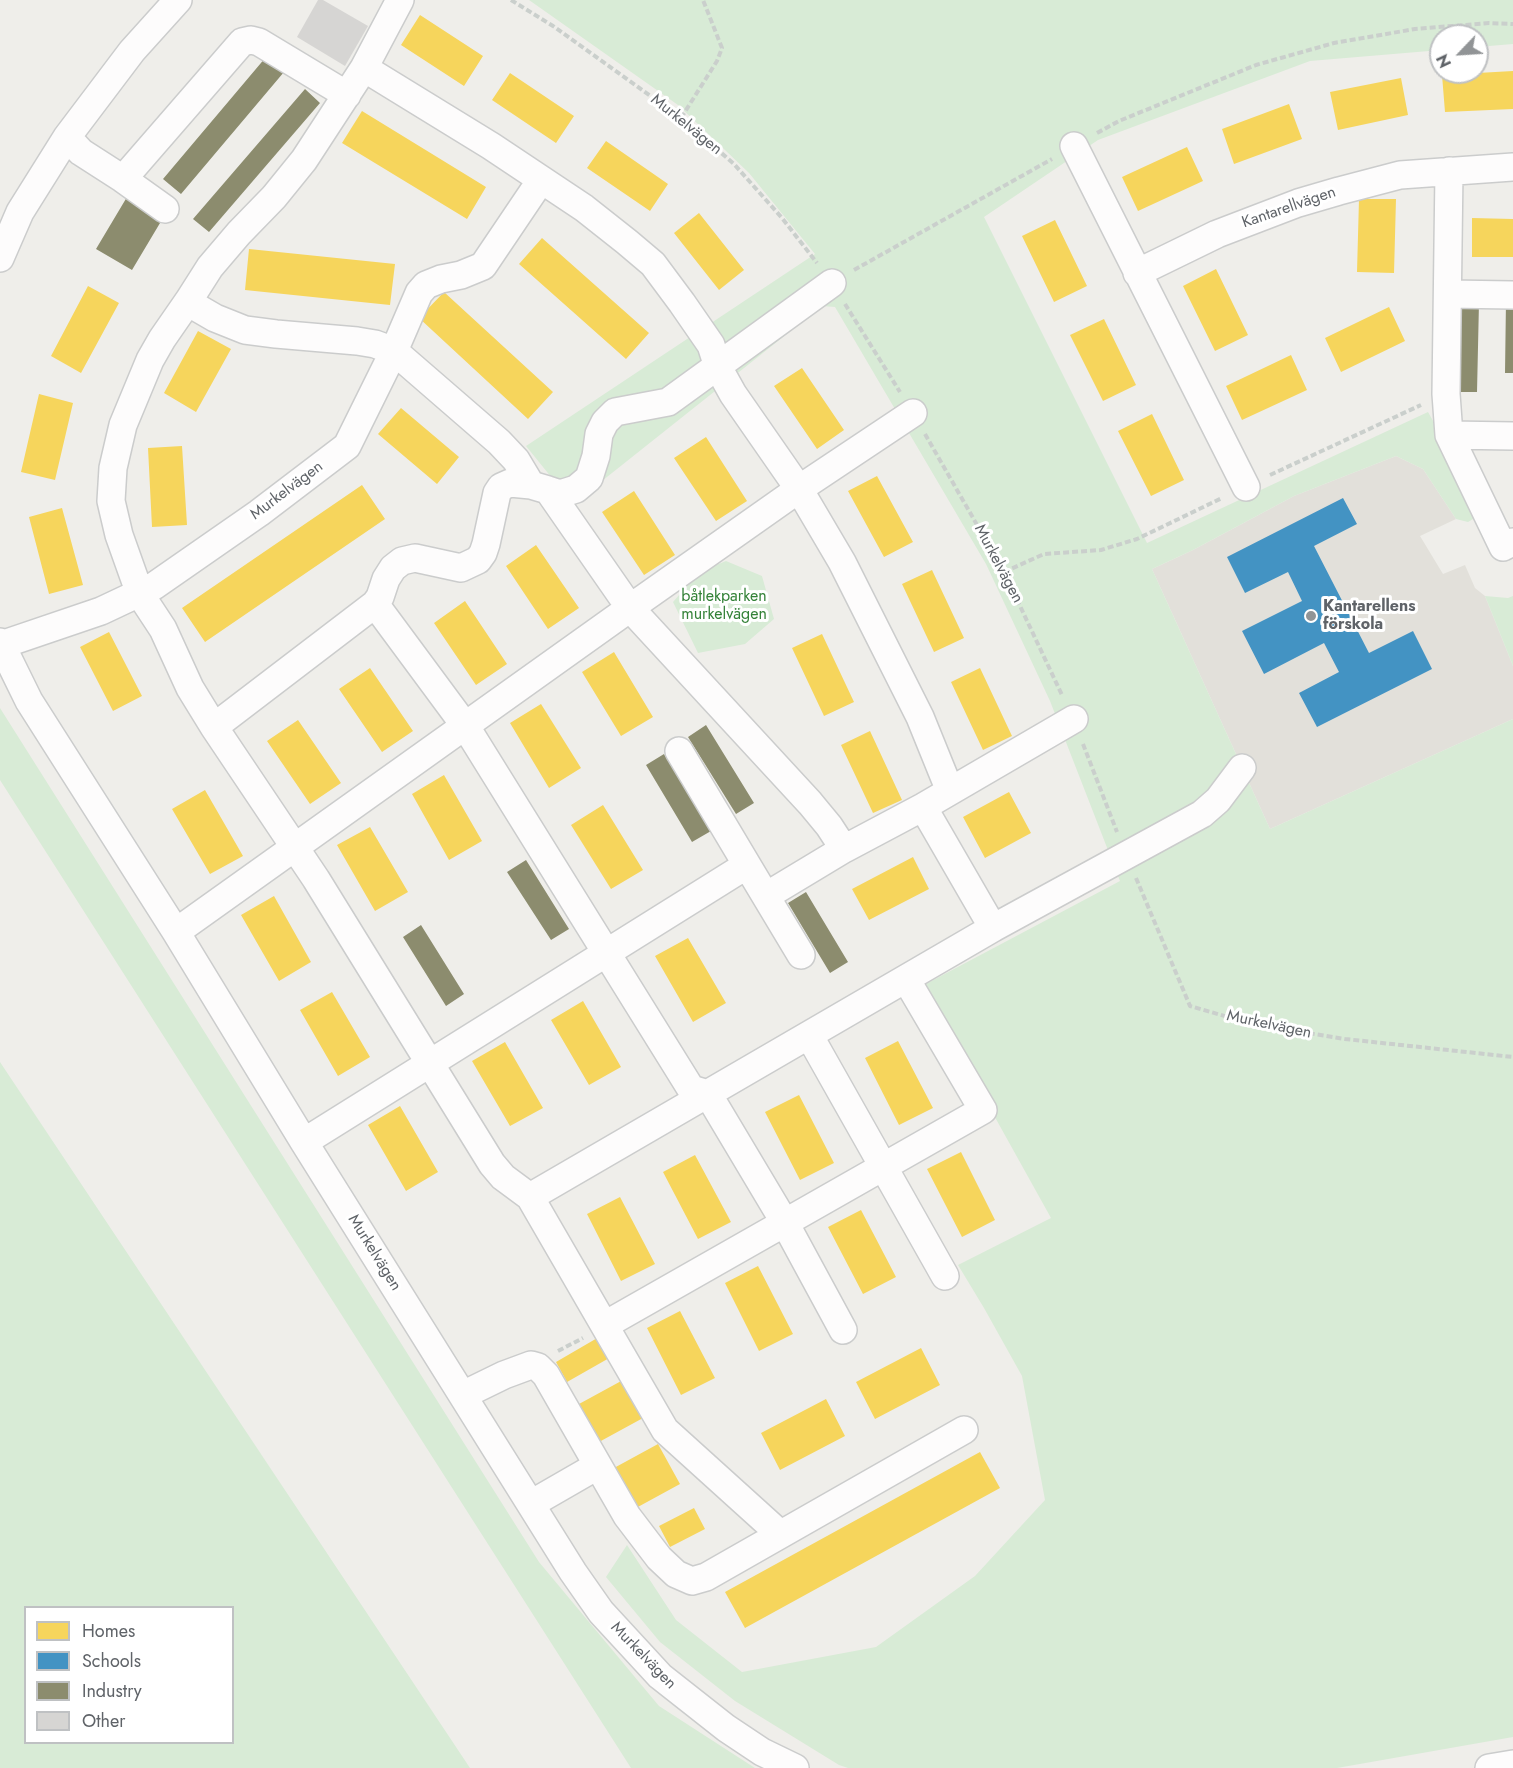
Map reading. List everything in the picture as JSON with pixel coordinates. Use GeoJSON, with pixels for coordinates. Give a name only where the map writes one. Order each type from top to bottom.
{"type":"FeatureCollection","features":[{"type":"Feature","properties":{"kind":"street"},"geometry":{"type":"LineString","coordinates":[[0,258],[20,212],[68,137],[132,51],[178,0]]}},
{"type":"Feature","properties":{"kind":"street"},"geometry":{"type":"LineString","coordinates":[[400,0],[364,68],[304,160],[274,197],[210,267],[150,360],[123,425],[113,468],[111,501],[119,535],[140,594],[163,629],[190,688],[295,848],[492,1164],[503,1177],[530,1197],[665,1430],[780,1534]]}},
{"type":"Feature","properties":{"kind":"street"},"geometry":{"type":"LineString","coordinates":[[123,179],[242,42],[251,40],[259,42],[347,95]]}},
{"type":"Feature","properties":{"kind":"street"},"geometry":{"type":"LineString","coordinates":[[364,68],[491,146],[585,208],[653,264],[711,345],[718,367],[733,394],[799,489],[842,562],[920,717],[950,791]]}},
{"type":"Feature","properties":{"kind":"street"},"geometry":{"type":"LineString","coordinates":[[68,137],[81,152],[165,208]]}},
{"type":"Feature","properties":{"kind":"street"},"geometry":{"type":"LineString","coordinates":[[1074,146],[1246,487]]}},
{"type":"Feature","properties":{"kind":"street","name":"Kantarellvägen"},"geometry":{"type":"LineString","coordinates":[[1137,273],[1217,234],[1298,203],[1400,175],[1513,166]]}},
{"type":"Feature","properties":{"kind":"street"},"geometry":{"type":"LineString","coordinates":[[1449,171],[1446,394],[1449,435],[1503,547],[1513,542]]}},
{"type":"Feature","properties":{"kind":"street","name":"Murkelvägen"},"geometry":{"type":"LineString","coordinates":[[542,180],[483,266],[426,285],[419,292],[394,351],[347,446],[259,513],[140,594],[101,611],[1,643],[30,701],[176,932],[303,1142],[498,1454],[601,1612],[660,1676],[726,1728],[762,1752],[795,1768]]}},
{"type":"Feature","properties":{"kind":"street"},"geometry":{"type":"LineString","coordinates":[[214,727],[375,604],[386,579],[393,568],[402,561],[415,558],[461,568],[478,560],[486,544],[497,493],[501,487],[510,483],[539,487],[560,494],[576,489],[589,478],[596,456],[599,434],[605,422],[615,412],[668,402],[832,283]]}},
{"type":"Feature","properties":{"kind":"street"},"geometry":{"type":"LineString","coordinates":[[1448,294],[1513,295]]}},
{"type":"Feature","properties":{"kind":"street"},"geometry":{"type":"LineString","coordinates":[[189,300],[215,318],[245,330],[357,341],[375,344],[394,351],[499,442],[516,460],[630,608],[810,803],[830,826],[844,849]]}},
{"type":"Feature","properties":{"kind":"street"},"geometry":{"type":"LineString","coordinates":[[176,932],[630,608],[799,489],[913,413]]}},
{"type":"Feature","properties":{"kind":"street"},"geometry":{"type":"LineString","coordinates":[[1449,435],[1513,436]]}},
{"type":"Feature","properties":{"kind":"street"},"geometry":{"type":"LineString","coordinates":[[375,604],[466,727],[691,1089],[708,1094],[785,1223],[843,1330]]}},
{"type":"Feature","properties":{"kind":"street"},"geometry":{"type":"LineString","coordinates":[[766,896],[844,849],[923,807],[1074,719]]}},
{"type":"Feature","properties":{"kind":"street"},"geometry":{"type":"LineString","coordinates":[[679,751],[801,955]]}},
{"type":"Feature","properties":{"kind":"street"},"geometry":{"type":"LineString","coordinates":[[530,1197],[993,928],[1202,814],[1218,800],[1242,768]]}},
{"type":"Feature","properties":{"kind":"street"},"geometry":{"type":"LineString","coordinates":[[923,807],[993,928]]}},
{"type":"Feature","properties":{"kind":"street"},"geometry":{"type":"LineString","coordinates":[[303,1142],[747,865]]}},
{"type":"Feature","properties":{"kind":"street"},"geometry":{"type":"LineString","coordinates":[[605,1325],[983,1110],[906,979]]}},
{"type":"Feature","properties":{"kind":"street"},"geometry":{"type":"LineString","coordinates":[[809,1035],[945,1276]]}},
{"type":"Feature","properties":{"kind":"street"},"geometry":{"type":"LineString","coordinates":[[463,1395],[504,1375],[534,1365],[546,1374],[627,1516],[659,1557],[676,1574],[692,1581],[706,1577],[964,1430]]}},
{"type":"Feature","properties":{"kind":"street"},"geometry":{"type":"LineString","coordinates":[[531,1504],[597,1466]]}},
{"type":"Feature","properties":{"kind":"street"},"geometry":{"type":"LineString","coordinates":[[1489,1768],[1513,1764]]}},
{"type":"Feature","properties":{"kind":"path","name":"Murkelvägen"},"geometry":{"type":"LineString","coordinates":[[511,0],[553,26],[681,118],[734,164],[782,218],[832,283],[913,413],[1004,572],[1074,719],[1126,854],[1190,1006],[1252,1024],[1345,1040],[1513,1058]]}},
{"type":"Feature","properties":{"kind":"path"},"geometry":{"type":"LineString","coordinates":[[681,118],[717,61],[722,48],[703,0]]}},
{"type":"Feature","properties":{"kind":"path"},"geometry":{"type":"LineString","coordinates":[[832,283],[1119,121],[1256,65],[1334,43],[1415,29],[1489,23],[1513,24]]}},
{"type":"Feature","properties":{"kind":"path"},"geometry":{"type":"LineString","coordinates":[[534,1365],[605,1325]]}},
{"type":"Feature","properties":{"kind":"shaded area"},"geometry":{"type":"Polygon","coordinates":[[[1396,456],[1423,469],[1456,519],[1420,536],[1443,574],[1465,565],[1475,588],[1485,596],[1513,666],[1513,719],[1270,829],[1152,569],[1193,550],[1294,496],[1396,456]]]}},
{"type":"Feature","properties":{"kind":"green space"},"geometry":{"type":"Polygon","coordinates":[[[529,0],[1513,0],[1513,44],[1489,46],[1489,24],[1429,24],[1429,51],[1310,61],[1098,140],[984,217],[1147,543],[1428,412],[1485,512],[1468,522],[1456,519],[1423,469],[1396,456],[1294,496],[1193,550],[1152,569],[1270,829],[1513,719],[1513,1737],[1337,1768],[848,1768],[839,1765],[735,1701],[660,1642],[606,1577],[627,1545],[676,1620],[742,1672],[876,1647],[975,1576],[1045,1500],[1022,1376],[958,1265],[1051,1218],[922,986],[1120,881],[1050,701],[986,564],[835,307],[822,306],[573,504],[526,446],[815,254],[749,173],[678,105],[529,0]]]}},
{"type":"Feature","properties":{"kind":"green space","name":"båtlekparken murkelvägen"},"geometry":{"type":"Polygon","coordinates":[[[726,561],[762,576],[774,619],[745,644],[698,653],[673,602],[699,572],[726,561]]]}},
{"type":"Feature","properties":{"kind":"green space"},"geometry":{"type":"Polygon","coordinates":[[[1485,596],[1508,598],[1513,596],[1513,666],[1485,596]]]}},
{"type":"Feature","properties":{"kind":"green space"},"geometry":{"type":"Polygon","coordinates":[[[0,708],[539,1562],[659,1706],[755,1768],[631,1768],[0,780],[0,708]]]}},
{"type":"Feature","properties":{"kind":"green space"},"geometry":{"type":"Polygon","coordinates":[[[0,1062],[470,1768],[0,1768],[0,1062]]]}},
{"type":"Feature","properties":{"kind":"building: Homes"},"geometry":{"type":"Polygon","coordinates":[[[420,15],[483,56],[464,86],[401,45],[420,15]]]}},
{"type":"Feature","properties":{"kind":"building: Homes"},"geometry":{"type":"Polygon","coordinates":[[[1513,71],[1513,109],[1445,112],[1443,84],[1489,84],[1489,72],[1513,71]]]}},
{"type":"Feature","properties":{"kind":"building: Homes"},"geometry":{"type":"Polygon","coordinates":[[[510,73],[574,116],[556,143],[492,100],[510,73]]]}},
{"type":"Feature","properties":{"kind":"building: Homes"},"geometry":{"type":"Polygon","coordinates":[[[1401,78],[1408,115],[1338,130],[1330,92],[1401,78]]]}},
{"type":"Feature","properties":{"kind":"building: Homes"},"geometry":{"type":"Polygon","coordinates":[[[1289,104],[1302,139],[1234,164],[1222,129],[1289,104]]]}},
{"type":"Feature","properties":{"kind":"building: Homes"},"geometry":{"type":"Polygon","coordinates":[[[362,111],[486,187],[467,219],[342,143],[362,111]]]}},
{"type":"Feature","properties":{"kind":"building: Homes"},"geometry":{"type":"Polygon","coordinates":[[[606,141],[668,184],[650,211],[587,168],[606,141]]]}},
{"type":"Feature","properties":{"kind":"building: Homes"},"geometry":{"type":"Polygon","coordinates":[[[1187,147],[1203,181],[1138,211],[1122,177],[1187,147]]]}},
{"type":"Feature","properties":{"kind":"building: Homes"},"geometry":{"type":"Polygon","coordinates":[[[1359,199],[1396,199],[1394,273],[1357,272],[1359,199]]]}},
{"type":"Feature","properties":{"kind":"building: Homes"},"geometry":{"type":"Polygon","coordinates":[[[699,213],[744,270],[719,290],[674,233],[699,213]]]}},
{"type":"Feature","properties":{"kind":"building: Homes"},"geometry":{"type":"Polygon","coordinates":[[[1472,218],[1513,219],[1513,257],[1472,257],[1472,218]]]}},
{"type":"Feature","properties":{"kind":"building: Homes"},"geometry":{"type":"Polygon","coordinates":[[[1055,220],[1087,286],[1054,302],[1022,236],[1055,220]]]}},
{"type":"Feature","properties":{"kind":"building: Homes"},"geometry":{"type":"Polygon","coordinates":[[[542,238],[649,333],[626,359],[519,264],[542,238]]]}},
{"type":"Feature","properties":{"kind":"building: Homes"},"geometry":{"type":"Polygon","coordinates":[[[249,249],[395,264],[390,305],[245,290],[249,249]]]}},
{"type":"Feature","properties":{"kind":"building: Homes"},"geometry":{"type":"Polygon","coordinates":[[[1216,269],[1248,335],[1215,351],[1183,286],[1216,269]]]}},
{"type":"Feature","properties":{"kind":"building: Homes"},"geometry":{"type":"Polygon","coordinates":[[[88,286],[119,303],[81,373],[51,356],[88,286]]]}},
{"type":"Feature","properties":{"kind":"building: Homes"},"geometry":{"type":"Polygon","coordinates":[[[444,292],[553,392],[528,419],[419,318],[444,292]]]}},
{"type":"Feature","properties":{"kind":"building: Homes"},"geometry":{"type":"Polygon","coordinates":[[[1389,307],[1405,341],[1341,372],[1325,338],[1389,307]]]}},
{"type":"Feature","properties":{"kind":"building: Homes"},"geometry":{"type":"Polygon","coordinates":[[[1104,319],[1136,385],[1103,401],[1070,335],[1104,319]]]}},
{"type":"Feature","properties":{"kind":"building: Homes"},"geometry":{"type":"Polygon","coordinates":[[[198,331],[231,349],[196,412],[164,393],[198,331]]]}},
{"type":"Feature","properties":{"kind":"building: Homes"},"geometry":{"type":"Polygon","coordinates":[[[1291,355],[1307,390],[1242,420],[1226,386],[1291,355]]]}},
{"type":"Feature","properties":{"kind":"building: Homes"},"geometry":{"type":"Polygon","coordinates":[[[802,368],[844,430],[817,449],[774,386],[802,368]]]}},
{"type":"Feature","properties":{"kind":"building: Homes"},"geometry":{"type":"Polygon","coordinates":[[[39,394],[73,403],[55,480],[21,472],[39,394]]]}},
{"type":"Feature","properties":{"kind":"building: Homes"},"geometry":{"type":"Polygon","coordinates":[[[401,408],[459,457],[437,484],[378,434],[401,408]]]}},
{"type":"Feature","properties":{"kind":"building: Homes"},"geometry":{"type":"Polygon","coordinates":[[[1152,414],[1184,480],[1151,496],[1118,431],[1152,414]]]}},
{"type":"Feature","properties":{"kind":"building: Homes"},"geometry":{"type":"Polygon","coordinates":[[[706,437],[747,501],[716,521],[674,458],[706,437]]]}},
{"type":"Feature","properties":{"kind":"building: Homes"},"geometry":{"type":"Polygon","coordinates":[[[182,446],[187,525],[152,527],[148,448],[182,446]]]}},
{"type":"Feature","properties":{"kind":"building: Homes"},"geometry":{"type":"Polygon","coordinates":[[[877,476],[913,542],[884,557],[848,491],[877,476]]]}},
{"type":"Feature","properties":{"kind":"building: Homes"},"geometry":{"type":"Polygon","coordinates":[[[362,485],[385,519],[205,642],[182,608],[362,485]]]}},
{"type":"Feature","properties":{"kind":"building: Homes"},"geometry":{"type":"Polygon","coordinates":[[[634,491],[675,555],[644,575],[602,512],[634,491]]]}},
{"type":"Feature","properties":{"kind":"building: Homes"},"geometry":{"type":"Polygon","coordinates":[[[62,508],[83,585],[49,594],[29,517],[62,508]]]}},
{"type":"Feature","properties":{"kind":"building: Homes"},"geometry":{"type":"Polygon","coordinates":[[[536,545],[579,608],[548,629],[506,566],[536,545]]]}},
{"type":"Feature","properties":{"kind":"building: Homes"},"geometry":{"type":"Polygon","coordinates":[[[932,570],[964,638],[934,652],[902,584],[932,570]]]}},
{"type":"Feature","properties":{"kind":"building: Homes"},"geometry":{"type":"Polygon","coordinates":[[[465,601],[507,664],[476,685],[434,623],[465,601]]]}},
{"type":"Feature","properties":{"kind":"building: Homes"},"geometry":{"type":"Polygon","coordinates":[[[109,632],[142,696],[113,711],[80,647],[109,632]]]}},
{"type":"Feature","properties":{"kind":"building: Homes"},"geometry":{"type":"Polygon","coordinates":[[[822,634],[854,702],[824,716],[792,648],[822,634]]]}},
{"type":"Feature","properties":{"kind":"building: Homes"},"geometry":{"type":"Polygon","coordinates":[[[614,652],[653,717],[621,736],[582,672],[614,652]]]}},
{"type":"Feature","properties":{"kind":"building: Homes"},"geometry":{"type":"Polygon","coordinates":[[[370,668],[413,731],[382,752],[339,689],[370,668]]]}},
{"type":"Feature","properties":{"kind":"building: Homes"},"geometry":{"type":"Polygon","coordinates":[[[980,668],[1012,736],[983,750],[951,682],[980,668]]]}},
{"type":"Feature","properties":{"kind":"building: Homes"},"geometry":{"type":"Polygon","coordinates":[[[541,704],[581,768],[549,788],[510,723],[541,704]]]}},
{"type":"Feature","properties":{"kind":"building: Homes"},"geometry":{"type":"Polygon","coordinates":[[[298,720],[341,783],[310,804],[267,741],[298,720]]]}},
{"type":"Feature","properties":{"kind":"building: Homes"},"geometry":{"type":"Polygon","coordinates":[[[870,731],[902,800],[873,813],[841,745],[870,731]]]}},
{"type":"Feature","properties":{"kind":"building: Homes"},"geometry":{"type":"Polygon","coordinates":[[[444,775],[482,841],[449,860],[412,794],[444,775]]]}},
{"type":"Feature","properties":{"kind":"building: Homes"},"geometry":{"type":"Polygon","coordinates":[[[205,790],[243,856],[210,874],[172,809],[205,790]]]}},
{"type":"Feature","properties":{"kind":"building: Homes"},"geometry":{"type":"Polygon","coordinates":[[[1009,792],[1031,833],[985,858],[963,817],[1009,792]]]}},
{"type":"Feature","properties":{"kind":"building: Homes"},"geometry":{"type":"Polygon","coordinates":[[[603,805],[643,870],[611,889],[571,825],[603,805]]]}},
{"type":"Feature","properties":{"kind":"building: Homes"},"geometry":{"type":"Polygon","coordinates":[[[370,827],[408,892],[375,911],[337,845],[370,827]]]}},
{"type":"Feature","properties":{"kind":"building: Homes"},"geometry":{"type":"Polygon","coordinates":[[[913,857],[929,889],[869,920],[852,889],[913,857]]]}},
{"type":"Feature","properties":{"kind":"building: Homes"},"geometry":{"type":"Polygon","coordinates":[[[274,896],[311,962],[279,981],[241,915],[274,896]]]}},
{"type":"Feature","properties":{"kind":"building: Homes"},"geometry":{"type":"Polygon","coordinates":[[[688,938],[726,1003],[693,1022],[655,956],[688,938]]]}},
{"type":"Feature","properties":{"kind":"building: Homes"},"geometry":{"type":"Polygon","coordinates":[[[332,992],[370,1057],[338,1076],[300,1010],[332,992]]]}},
{"type":"Feature","properties":{"kind":"building: Homes"},"geometry":{"type":"Polygon","coordinates":[[[583,1001],[621,1067],[589,1085],[551,1020],[583,1001]]]}},
{"type":"Feature","properties":{"kind":"building: Homes"},"geometry":{"type":"Polygon","coordinates":[[[898,1041],[933,1108],[899,1125],[865,1058],[898,1041]]]}},
{"type":"Feature","properties":{"kind":"building: Homes"},"geometry":{"type":"Polygon","coordinates":[[[505,1042],[543,1108],[510,1126],[472,1061],[505,1042]]]}},
{"type":"Feature","properties":{"kind":"building: Homes"},"geometry":{"type":"Polygon","coordinates":[[[799,1095],[834,1163],[800,1180],[765,1112],[799,1095]]]}},
{"type":"Feature","properties":{"kind":"building: Homes"},"geometry":{"type":"Polygon","coordinates":[[[400,1106],[438,1172],[406,1191],[368,1125],[400,1106]]]}},
{"type":"Feature","properties":{"kind":"building: Homes"},"geometry":{"type":"Polygon","coordinates":[[[961,1152],[995,1220],[962,1237],[927,1169],[961,1152]]]}},
{"type":"Feature","properties":{"kind":"building: Homes"},"geometry":{"type":"Polygon","coordinates":[[[695,1155],[731,1222],[698,1239],[663,1172],[695,1155]]]}},
{"type":"Feature","properties":{"kind":"building: Homes"},"geometry":{"type":"Polygon","coordinates":[[[620,1197],[655,1264],[621,1281],[587,1214],[620,1197]]]}},
{"type":"Feature","properties":{"kind":"building: Homes"},"geometry":{"type":"Polygon","coordinates":[[[861,1210],[896,1277],[863,1294],[828,1227],[861,1210]]]}},
{"type":"Feature","properties":{"kind":"building: Homes"},"geometry":{"type":"Polygon","coordinates":[[[758,1266],[793,1334],[759,1351],[725,1283],[758,1266]]]}},
{"type":"Feature","properties":{"kind":"building: Homes"},"geometry":{"type":"Polygon","coordinates":[[[680,1311],[715,1378],[681,1395],[647,1328],[680,1311]]]}},
{"type":"Feature","properties":{"kind":"building: Homes"},"geometry":{"type":"Polygon","coordinates":[[[599,1337],[611,1357],[567,1382],[556,1362],[599,1337]]]}},
{"type":"Feature","properties":{"kind":"building: Homes"},"geometry":{"type":"Polygon","coordinates":[[[921,1348],[940,1385],[875,1419],[856,1382],[921,1348]]]}},
{"type":"Feature","properties":{"kind":"building: Homes"},"geometry":{"type":"Polygon","coordinates":[[[623,1380],[643,1418],[599,1442],[579,1404],[623,1380]]]}},
{"type":"Feature","properties":{"kind":"building: Homes"},"geometry":{"type":"Polygon","coordinates":[[[826,1399],[845,1436],[780,1470],[761,1433],[826,1399]]]}},
{"type":"Feature","properties":{"kind":"building: Homes"},"geometry":{"type":"Polygon","coordinates":[[[658,1444],[680,1484],[636,1508],[614,1468],[658,1444]]]}},
{"type":"Feature","properties":{"kind":"building: Homes"},"geometry":{"type":"Polygon","coordinates":[[[980,1452],[1000,1488],[745,1628],[725,1592],[980,1452]]]}},
{"type":"Feature","properties":{"kind":"building: Homes"},"geometry":{"type":"Polygon","coordinates":[[[694,1508],[705,1529],[670,1547],[659,1526],[694,1508]]]}},
{"type":"Feature","properties":{"kind":"building: Schools","name":"Kantarellens förskola"},"geometry":{"type":"Polygon","coordinates":[[[1343,498],[1357,524],[1314,546],[1369,653],[1413,631],[1432,669],[1317,727],[1299,693],[1339,672],[1324,643],[1264,674],[1242,631],[1302,601],[1288,572],[1245,593],[1227,557],[1343,498]]]}},
{"type":"Feature","properties":{"kind":"building: Industry"},"geometry":{"type":"Polygon","coordinates":[[[266,57],[284,72],[181,194],[163,179],[266,57]]]}},
{"type":"Feature","properties":{"kind":"building: Industry"},"geometry":{"type":"Polygon","coordinates":[[[305,89],[320,103],[209,232],[193,219],[305,89]]]}},
{"type":"Feature","properties":{"kind":"building: Industry"},"geometry":{"type":"Polygon","coordinates":[[[127,197],[163,218],[132,270],[96,249],[127,197]]]}},
{"type":"Feature","properties":{"kind":"building: Industry"},"geometry":{"type":"Polygon","coordinates":[[[1506,300],[1513,301],[1513,373],[1505,373],[1506,300]]]}},
{"type":"Feature","properties":{"kind":"building: Industry"},"geometry":{"type":"Polygon","coordinates":[[[1457,302],[1479,302],[1477,392],[1455,392],[1457,302]]]}},
{"type":"Feature","properties":{"kind":"building: Industry"},"geometry":{"type":"Polygon","coordinates":[[[706,725],[754,803],[736,814],[688,737],[706,725]]]}},
{"type":"Feature","properties":{"kind":"building: Industry"},"geometry":{"type":"Polygon","coordinates":[[[664,754],[711,831],[692,842],[646,765],[664,754]]]}},
{"type":"Feature","properties":{"kind":"building: Industry"},"geometry":{"type":"Polygon","coordinates":[[[526,860],[569,929],[551,940],[507,872],[526,860]]]}},
{"type":"Feature","properties":{"kind":"building: Industry"},"geometry":{"type":"Polygon","coordinates":[[[806,892],[848,962],[830,973],[788,903],[806,892]]]}},
{"type":"Feature","properties":{"kind":"building: Industry"},"geometry":{"type":"Polygon","coordinates":[[[421,925],[464,994],[446,1006],[403,937],[421,925]]]}},
{"type":"Feature","properties":{"kind":"building: Other"},"geometry":{"type":"Polygon","coordinates":[[[318,0],[323,0],[368,26],[345,66],[297,37],[318,0]]]}},
{"type":"Feature","properties":{"kind":"place","name":"Kantarellens förskola"},"geometry":{"type":"Point","coordinates":[1311,616]}}]}
